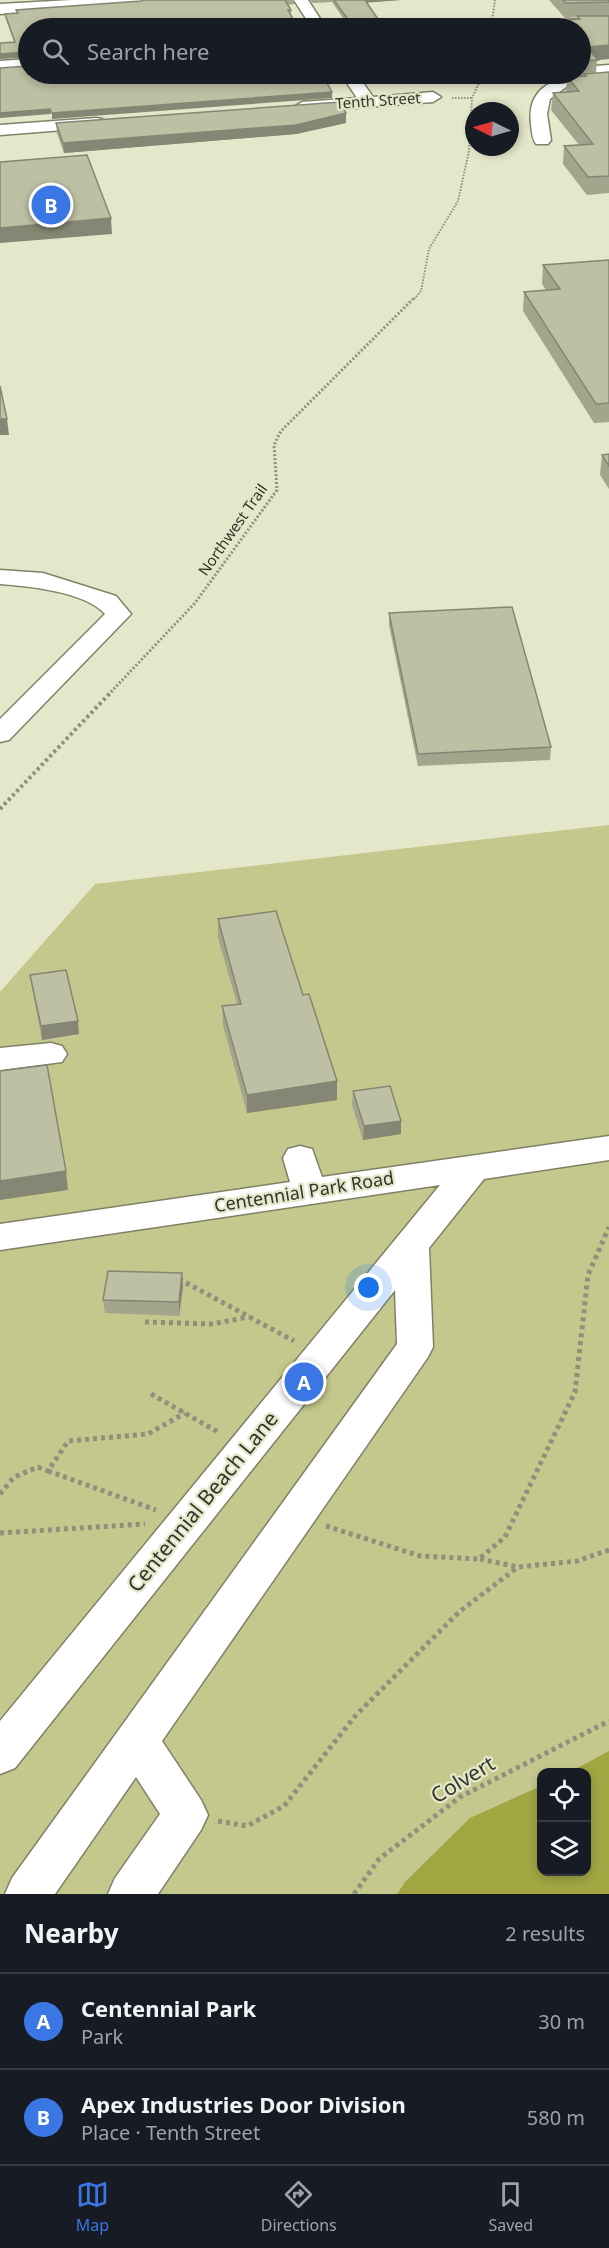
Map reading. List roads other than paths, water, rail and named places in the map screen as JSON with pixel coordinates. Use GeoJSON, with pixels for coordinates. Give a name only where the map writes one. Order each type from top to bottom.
{"type":"FeatureCollection","features":[{"type":"Feature","properties":{"kind":"street"},"geometry":{"type":"LineString","coordinates":[[0,9],[141,0]]}},
{"type":"Feature","properties":{"kind":"street"},"geometry":{"type":"LineString","coordinates":[[301,0],[313,18]]}},
{"type":"Feature","properties":{"kind":"street"},"geometry":{"type":"LineString","coordinates":[[538,18],[540,8]]}},
{"type":"Feature","properties":{"kind":"street"},"geometry":{"type":"LineString","coordinates":[[591,24],[609,23]]}},
{"type":"Feature","properties":{"kind":"street"},"geometry":{"type":"LineString","coordinates":[[0,66],[18,65]]}},
{"type":"Feature","properties":{"kind":"street"},"geometry":{"type":"LineString","coordinates":[[591,71],[609,70]]}},
{"type":"Feature","properties":{"kind":"street"},"geometry":{"type":"LineString","coordinates":[[591,80],[609,81]]}},
{"type":"Feature","properties":{"kind":"street"},"geometry":{"type":"LineString","coordinates":[[356,84],[368,102]]}},
{"type":"Feature","properties":{"kind":"street"},"geometry":{"type":"LineString","coordinates":[[542,140],[538,121],[539,99],[553,84]]}},
{"type":"Feature","properties":{"kind":"street","name":"Tenth Street"},"geometry":{"type":"LineString","coordinates":[[285,108],[433,97]]}},
{"type":"Feature","properties":{"kind":"street"},"geometry":{"type":"LineString","coordinates":[[0,130],[107,122]]}},
{"type":"Feature","properties":{"kind":"street"},"geometry":{"type":"LineString","coordinates":[[0,577],[43,580],[107,601],[118,614],[0,734]]}},
{"type":"Feature","properties":{"kind":"street"},"geometry":{"type":"LineString","coordinates":[[0,1059],[51,1054]]}},
{"type":"Feature","properties":{"kind":"street","name":"Centennial Park Road"},"geometry":{"type":"LineString","coordinates":[[0,1237],[609,1148]]}},
{"type":"Feature","properties":{"kind":"street"},"geometry":{"type":"LineString","coordinates":[[300,1158],[309,1191]]}},
{"type":"Feature","properties":{"kind":"street","name":"Centennial Beach Lane"},"geometry":{"type":"LineString","coordinates":[[0,1754],[474,1167]]}},
{"type":"Feature","properties":{"kind":"street"},"geometry":{"type":"LineString","coordinates":[[28,1894],[138,1742],[415,1347],[411,1245]]}},
{"type":"Feature","properties":{"kind":"street"},"geometry":{"type":"LineString","coordinates":[[131,1894],[186,1815],[138,1742]]}},
{"type":"Feature","properties":{"kind":"place","name":"Apex Industries Door Division"},"geometry":{"type":"Point","coordinates":[51,205]}},
{"type":"Feature","properties":{"kind":"place","name":"Centennial Park"},"geometry":{"type":"Point","coordinates":[304,1382]}}]}
